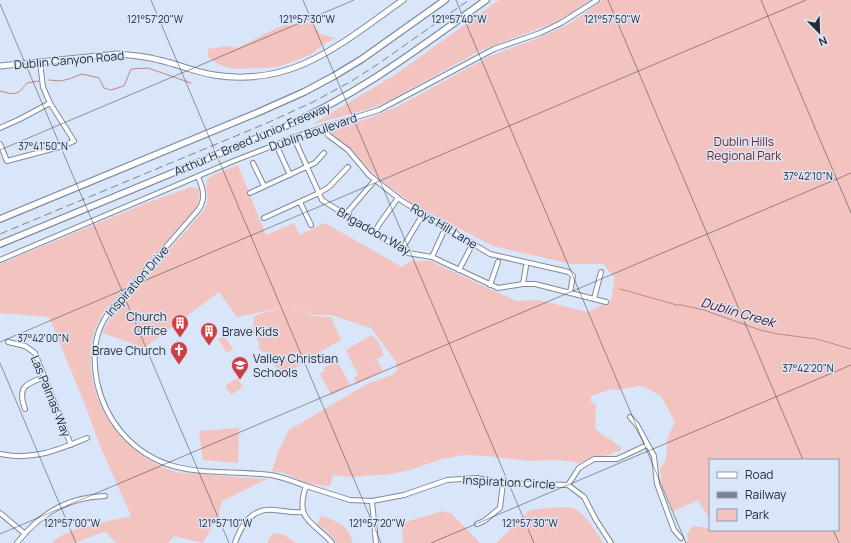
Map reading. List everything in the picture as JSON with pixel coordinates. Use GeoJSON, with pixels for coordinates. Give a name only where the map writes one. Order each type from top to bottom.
{"type":"FeatureCollection","features":[{"type":"Feature","properties":{"kind":"highway","name":"Arthur H. Breed Junior Freeway"},"geometry":{"type":"LineString","coordinates":[[0,219],[304,92],[362,59],[445,0]]}},
{"type":"Feature","properties":{"kind":"highway","name":"Arthur H. Breed Junior Freeway"},"geometry":{"type":"LineString","coordinates":[[0,244],[279,129],[320,110],[380,75],[486,0]]}},
{"type":"Feature","properties":{"kind":"main road","name":"Dublin Canyon Road"},"geometry":{"type":"LineString","coordinates":[[0,66],[117,54],[156,59],[220,76],[247,77],[271,74],[298,67],[318,58],[403,0]]}},
{"type":"Feature","properties":{"kind":"street","name":"Dublin Boulevard"},"geometry":{"type":"LineString","coordinates":[[0,260],[236,160],[324,127],[373,112],[392,104],[494,49],[561,23],[597,0]]}},
{"type":"Feature","properties":{"kind":"street"},"geometry":{"type":"LineString","coordinates":[[0,144],[7,161],[63,146],[74,141],[50,103],[43,87],[40,62]]}},
{"type":"Feature","properties":{"kind":"street"},"geometry":{"type":"LineString","coordinates":[[0,128],[50,103]]}},
{"type":"Feature","properties":{"kind":"street","name":"Roys Hill Lane"},"geometry":{"type":"LineString","coordinates":[[324,127],[328,135],[348,150],[364,170],[398,198],[490,254],[569,272],[573,276],[570,293]]}},
{"type":"Feature","properties":{"kind":"street","name":"Brigadoon Way"},"geometry":{"type":"LineString","coordinates":[[294,138],[322,200],[408,253],[432,257],[498,288],[523,284],[535,284],[606,302]]}},
{"type":"Feature","properties":{"kind":"street"},"geometry":{"type":"LineString","coordinates":[[279,151],[290,175]]}},
{"type":"Feature","properties":{"kind":"street"},"geometry":{"type":"LineString","coordinates":[[250,193],[316,163],[324,154]]}},
{"type":"Feature","properties":{"kind":"street"},"geometry":{"type":"LineString","coordinates":[[253,163],[264,186]]}},
{"type":"Feature","properties":{"kind":"street"},"geometry":{"type":"LineString","coordinates":[[264,218],[329,187],[348,167]]}},
{"type":"Feature","properties":{"kind":"street","name":"Inspiration Drive"},"geometry":{"type":"LineString","coordinates":[[198,177],[203,193],[200,208],[110,310],[101,324],[96,338],[94,362],[97,382],[102,398],[110,417],[124,436],[143,452],[162,462],[177,468],[195,471],[274,476],[306,486]]}},
{"type":"Feature","properties":{"kind":"street"},"geometry":{"type":"LineString","coordinates":[[345,215],[375,180]]}},
{"type":"Feature","properties":{"kind":"street"},"geometry":{"type":"LineString","coordinates":[[374,233],[398,198]]}},
{"type":"Feature","properties":{"kind":"street"},"geometry":{"type":"LineString","coordinates":[[300,202],[311,226]]}},
{"type":"Feature","properties":{"kind":"street"},"geometry":{"type":"LineString","coordinates":[[402,249],[420,219]]}},
{"type":"Feature","properties":{"kind":"street"},"geometry":{"type":"LineString","coordinates":[[432,257],[443,233]]}},
{"type":"Feature","properties":{"kind":"street"},"geometry":{"type":"LineString","coordinates":[[459,270],[473,243]]}},
{"type":"Feature","properties":{"kind":"street"},"geometry":{"type":"LineString","coordinates":[[490,285],[498,262]]}},
{"type":"Feature","properties":{"kind":"street"},"geometry":{"type":"LineString","coordinates":[[523,284],[526,266]]}},
{"type":"Feature","properties":{"kind":"street"},"geometry":{"type":"LineString","coordinates":[[594,299],[601,272]]}},
{"type":"Feature","properties":{"kind":"street","name":"Las Palmas Way"},"geometry":{"type":"LineString","coordinates":[[8,342],[25,346],[33,351],[38,358],[71,444]]}},
{"type":"Feature","properties":{"kind":"street"},"geometry":{"type":"LineString","coordinates":[[25,409],[21,397],[23,389],[30,383],[45,377]]}},
{"type":"Feature","properties":{"kind":"street"},"geometry":{"type":"LineString","coordinates":[[630,417],[637,424],[654,456],[657,484],[674,530],[681,538]]}},
{"type":"Feature","properties":{"kind":"street"},"geometry":{"type":"LineString","coordinates":[[0,454],[22,457],[34,456],[59,450],[86,438]]}},
{"type":"Feature","properties":{"kind":"street"},"geometry":{"type":"LineString","coordinates":[[568,485],[579,468],[594,459],[617,459],[647,445]]}},
{"type":"Feature","properties":{"kind":"street","name":"Inspiration Circle"},"geometry":{"type":"LineString","coordinates":[[306,486],[350,500],[372,501],[404,496],[447,480],[477,478],[503,483],[568,485],[584,497],[596,520],[611,543]]}},
{"type":"Feature","properties":{"kind":"street"},"geometry":{"type":"LineString","coordinates":[[477,524],[484,521],[500,508],[503,483]]}},
{"type":"Feature","properties":{"kind":"street"},"geometry":{"type":"LineString","coordinates":[[306,486],[304,491],[303,512],[309,523],[332,543]]}},
{"type":"Feature","properties":{"kind":"street"},"geometry":{"type":"LineString","coordinates":[[17,543],[24,533],[37,520],[53,509],[93,496],[105,496]]}},
{"type":"Feature","properties":{"kind":"street"},"geometry":{"type":"LineString","coordinates":[[372,501],[376,543]]}},
{"type":"Feature","properties":{"kind":"street"},"geometry":{"type":"LineString","coordinates":[[235,543],[239,530],[245,521],[258,512],[269,509],[288,513],[303,512]]}},
{"type":"Feature","properties":{"kind":"street"},"geometry":{"type":"LineString","coordinates":[[0,513],[24,533]]}},
{"type":"Feature","properties":{"kind":"green space"},"geometry":{"type":"Polygon","coordinates":[[[499,0],[590,0],[573,12],[553,23],[479,51],[389,101],[372,108],[311,125],[395,75],[499,0]]]}},
{"type":"Feature","properties":{"kind":"green space","name":"Dublin Hills Regional Park"},"geometry":{"type":"Polygon","coordinates":[[[603,0],[851,0],[851,543],[686,543],[688,540],[687,534],[693,526],[709,528],[709,531],[839,531],[839,459],[709,459],[709,518],[698,500],[673,511],[662,485],[660,467],[665,462],[668,437],[675,422],[661,396],[644,387],[638,386],[617,390],[612,389],[591,396],[591,402],[596,404],[595,428],[622,447],[620,451],[609,455],[592,457],[578,464],[576,462],[555,460],[528,461],[464,455],[442,459],[410,470],[391,474],[350,477],[333,475],[330,486],[309,484],[284,473],[272,471],[279,450],[289,430],[367,384],[392,375],[397,371],[396,362],[371,328],[331,315],[313,315],[294,305],[291,305],[313,316],[331,317],[341,340],[321,351],[321,356],[313,357],[284,375],[279,373],[268,353],[261,351],[259,348],[259,343],[253,332],[254,317],[259,314],[289,306],[237,317],[219,292],[144,348],[103,333],[113,314],[204,210],[207,202],[207,180],[211,176],[238,165],[266,235],[294,223],[300,235],[325,223],[402,267],[411,261],[430,261],[516,301],[538,300],[588,312],[611,300],[615,278],[603,264],[571,264],[493,246],[412,204],[375,175],[329,130],[367,119],[399,106],[490,56],[543,36],[569,24],[603,0]]]}},
{"type":"Feature","properties":{"kind":"green space"},"geometry":{"type":"Polygon","coordinates":[[[313,23],[320,34],[336,38],[324,44],[310,55],[281,66],[235,69],[219,65],[208,57],[208,49],[226,46],[237,48],[281,26],[313,23]]]}},
{"type":"Feature","properties":{"kind":"green space"},"geometry":{"type":"Polygon","coordinates":[[[191,187],[199,189],[199,199],[196,208],[103,313],[98,322],[94,332],[91,354],[92,375],[97,397],[107,416],[120,435],[135,450],[153,462],[179,473],[267,479],[222,501],[218,516],[203,543],[174,536],[168,543],[116,543],[106,532],[75,543],[52,543],[59,537],[78,529],[131,516],[98,441],[86,407],[49,317],[0,313],[0,264],[144,204],[191,187]]]}},
{"type":"Feature","properties":{"kind":"green space"},"geometry":{"type":"Polygon","coordinates":[[[371,335],[378,341],[384,355],[360,367],[377,359],[383,371],[357,384],[354,377],[358,376],[356,371],[357,368],[355,369],[346,350],[371,335]]]}},
{"type":"Feature","properties":{"kind":"green space"},"geometry":{"type":"Polygon","coordinates":[[[224,336],[233,349],[227,353],[218,339],[224,336]]]}},
{"type":"Feature","properties":{"kind":"green space"},"geometry":{"type":"Polygon","coordinates":[[[337,361],[350,385],[331,395],[320,374],[325,371],[323,368],[337,361]]]}},
{"type":"Feature","properties":{"kind":"green space"},"geometry":{"type":"Polygon","coordinates":[[[237,378],[243,387],[231,395],[225,386],[237,378]]]}},
{"type":"Feature","properties":{"kind":"green space"},"geometry":{"type":"Polygon","coordinates":[[[239,428],[238,463],[203,460],[199,431],[239,428]]]}},
{"type":"Feature","properties":{"kind":"green space"},"geometry":{"type":"Polygon","coordinates":[[[562,507],[579,511],[603,543],[496,543],[530,510],[562,507]]]}},
{"type":"Feature","properties":{"kind":"green space"},"geometry":{"type":"Polygon","coordinates":[[[443,511],[448,513],[450,512],[480,543],[403,543],[402,523],[443,511]]]}},
{"type":"Feature","properties":{"kind":"green space"},"geometry":{"type":"Polygon","coordinates":[[[321,516],[342,525],[348,532],[353,543],[337,543],[325,529],[317,524],[321,516]]]}},
{"type":"Feature","properties":{"kind":"green space"},"geometry":{"type":"Polygon","coordinates":[[[275,533],[285,535],[296,543],[267,543],[271,535],[275,533]]]}},
{"type":"Feature","properties":{"kind":"waterway","name":"Dublin Creek"},"geometry":{"type":"LineString","coordinates":[[49,80],[60,81],[82,74],[99,78],[104,88],[111,90],[124,86],[131,69],[148,68],[191,83]]}},
{"type":"Feature","properties":{"kind":"waterway","name":"Dublin Creek"},"geometry":{"type":"LineString","coordinates":[[0,91],[12,94],[21,90],[27,83],[39,81]]}},
{"type":"Feature","properties":{"kind":"waterway","name":"Dublin Creek"},"geometry":{"type":"LineString","coordinates":[[620,289],[677,305],[704,310],[760,330],[817,339],[851,349]]}},
{"type":"Feature","properties":{"kind":"railway"},"geometry":{"type":"LineString","coordinates":[[0,234],[267,123],[313,102],[350,82],[378,64],[469,0]]}},
{"type":"Feature","properties":{"kind":"place","name":"Church Office"},"geometry":{"type":"Point","coordinates":[180,338]}},
{"type":"Feature","properties":{"kind":"place","name":"Brave Kids"},"geometry":{"type":"Point","coordinates":[209,346]}},
{"type":"Feature","properties":{"kind":"place","name":"Brave Church"},"geometry":{"type":"Point","coordinates":[179,365]}},
{"type":"Feature","properties":{"kind":"place","name":"Valley Christian Schools"},"geometry":{"type":"Point","coordinates":[240,380]}}]}
